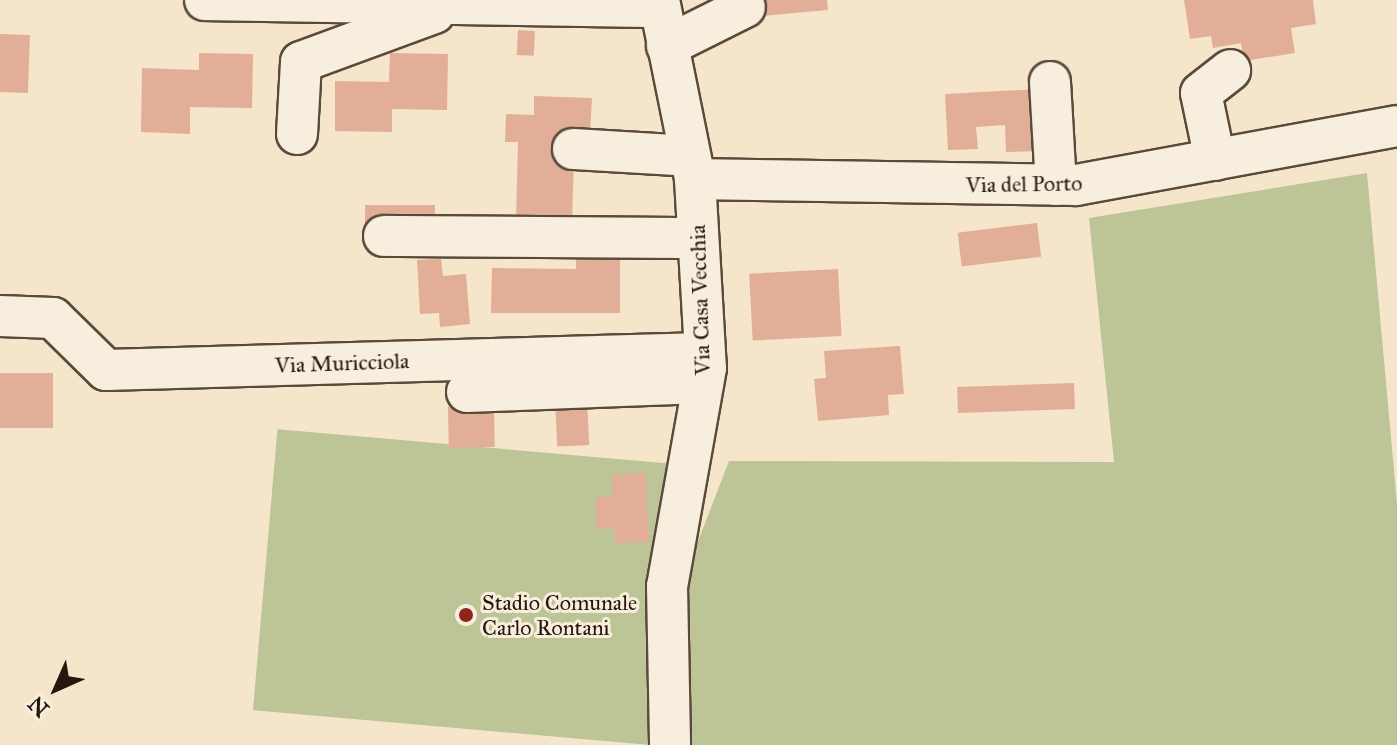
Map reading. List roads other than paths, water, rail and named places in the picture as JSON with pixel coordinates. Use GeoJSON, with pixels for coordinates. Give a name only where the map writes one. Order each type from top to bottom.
{"type":"FeatureCollection","features":[{"type":"Feature","properties":{"kind":"street"},"geometry":{"type":"LineString","coordinates":[[205,0],[659,4]]}},
{"type":"Feature","properties":{"kind":"street"},"geometry":{"type":"LineString","coordinates":[[297,134],[301,62],[456,2]]}},
{"type":"Feature","properties":{"kind":"street","name":"Via Casa Vecchia"},"geometry":{"type":"LineString","coordinates":[[659,4],[692,167],[704,368],[667,586],[670,745]]}},
{"type":"Feature","properties":{"kind":"street"},"geometry":{"type":"LineString","coordinates":[[667,46],[745,7]]}},
{"type":"Feature","properties":{"kind":"street"},"geometry":{"type":"LineString","coordinates":[[1215,160],[1201,93],[1230,70]]}},
{"type":"Feature","properties":{"kind":"street"},"geometry":{"type":"LineString","coordinates":[[1050,82],[1056,185]]}},
{"type":"Feature","properties":{"kind":"street","name":"Via del Porto"},"geometry":{"type":"LineString","coordinates":[[573,149],[692,167],[1056,185],[1215,160],[1397,126]]}},
{"type":"Feature","properties":{"kind":"street"},"geometry":{"type":"LineString","coordinates":[[384,236],[698,238]]}},
{"type":"Feature","properties":{"kind":"street","name":"Via Muricciola"},"geometry":{"type":"LineString","coordinates":[[0,316],[53,318],[106,370],[704,368]]}},
{"type":"Feature","properties":{"kind":"street"},"geometry":{"type":"LineString","coordinates":[[467,392],[704,368]]}},
{"type":"Feature","properties":{"kind":"place","name":"Stadio Comunale Carlo Rontani"},"geometry":{"type":"Point","coordinates":[466,615]}}]}
